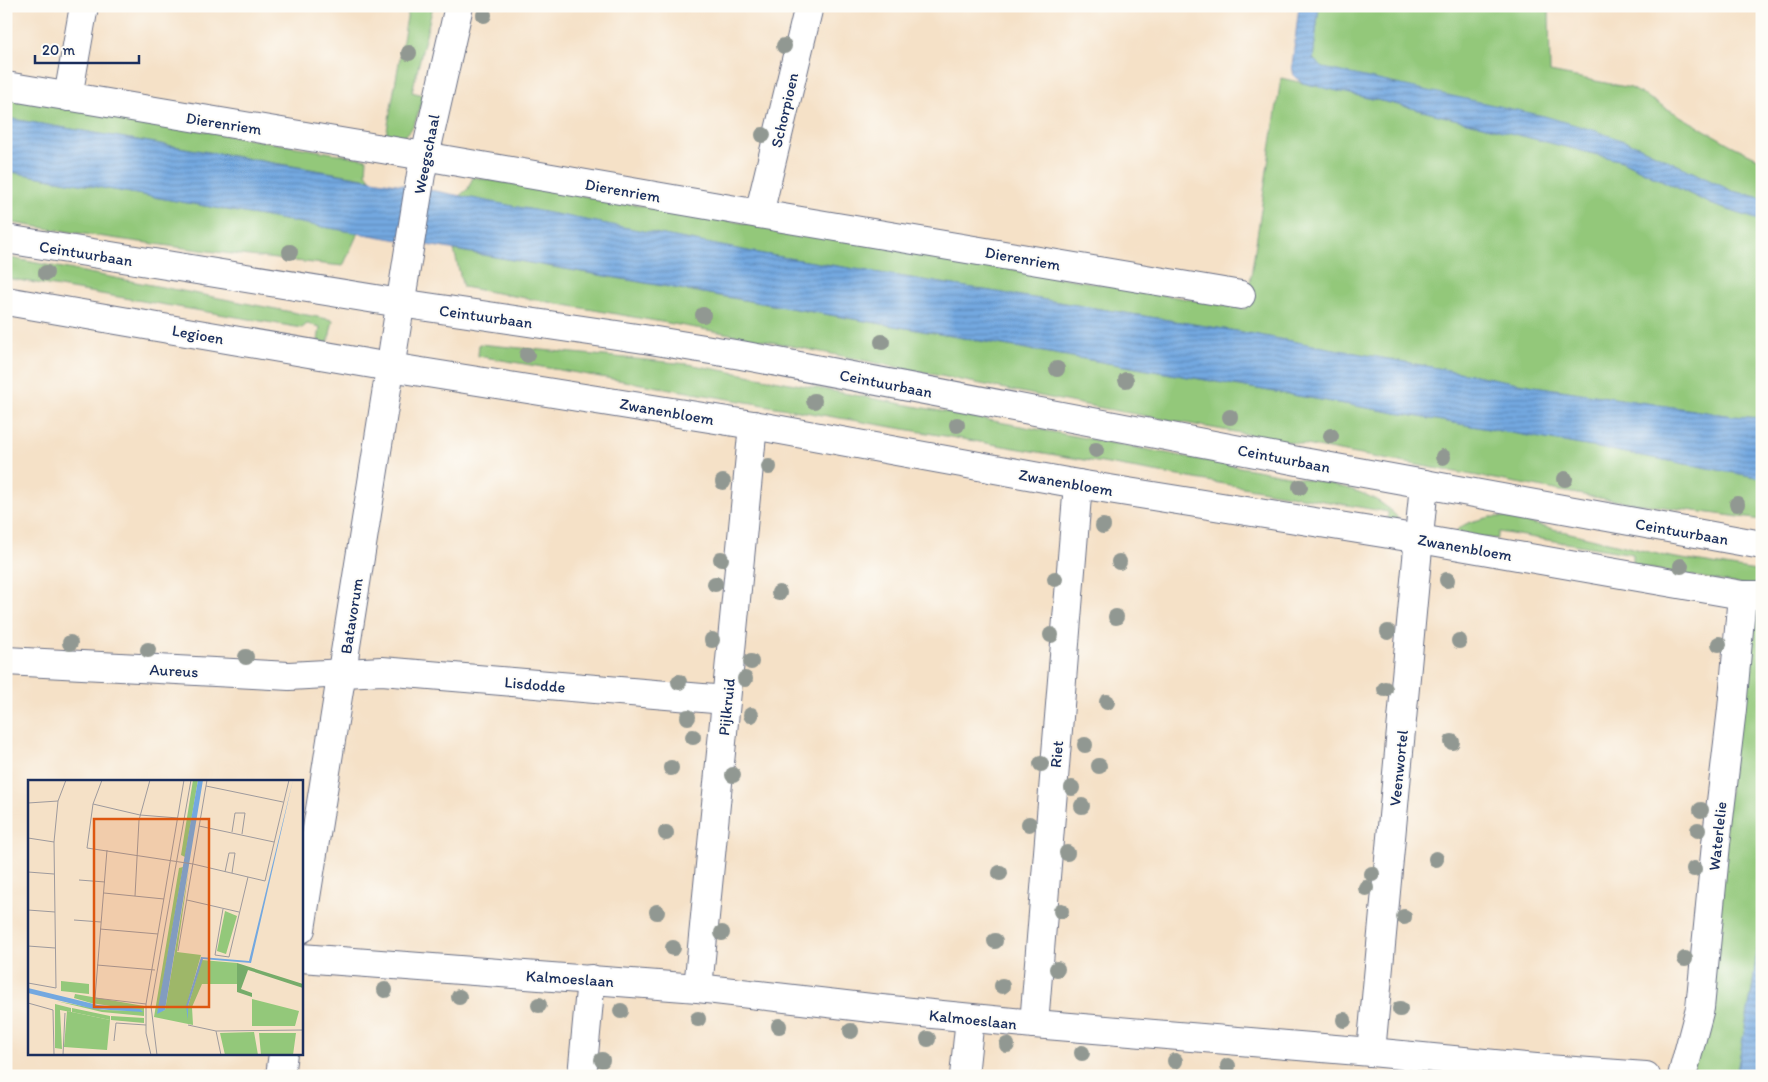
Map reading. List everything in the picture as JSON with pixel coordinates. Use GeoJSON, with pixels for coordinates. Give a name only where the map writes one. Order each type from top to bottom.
{"type":"FeatureCollection","features":[{"type":"Feature","properties":{"kind":"street"},"geometry":{"type":"LineString","coordinates":[[68,97],[84,6]]}},
{"type":"Feature","properties":{"kind":"street","name":"Weegschaal"},"geometry":{"type":"LineString","coordinates":[[400,303],[422,165],[459,6]]}},
{"type":"Feature","properties":{"kind":"street","name":"Schorpioen"},"geometry":{"type":"LineString","coordinates":[[759,214],[809,6]]}},
{"type":"Feature","properties":{"kind":"street","name":"Dierenriem"},"geometry":{"type":"LineString","coordinates":[[6,86],[422,165],[759,214],[1241,295]]}},
{"type":"Feature","properties":{"kind":"street","name":"Ceintuurbaan"},"geometry":{"type":"LineString","coordinates":[[6,240],[400,303],[644,339],[1762,545]]}},
{"type":"Feature","properties":{"kind":"street","name":"Legioen"},"geometry":{"type":"LineString","coordinates":[[6,301],[390,367]]}},
{"type":"Feature","properties":{"kind":"street","name":"Batavorum"},"geometry":{"type":"LineString","coordinates":[[302,923],[400,303]]}},
{"type":"Feature","properties":{"kind":"street","name":"Zwanenbloem"},"geometry":{"type":"LineString","coordinates":[[390,367],[753,425],[1078,484],[1752,595]]}},
{"type":"Feature","properties":{"kind":"street","name":"Pijlkruid"},"geometry":{"type":"LineString","coordinates":[[698,988],[753,425]]}},
{"type":"Feature","properties":{"kind":"street","name":"Riet"},"geometry":{"type":"LineString","coordinates":[[1034,1024],[1078,484]]}},
{"type":"Feature","properties":{"kind":"street","name":"Veenwortel"},"geometry":{"type":"LineString","coordinates":[[1371,1052],[1424,484]]}},
{"type":"Feature","properties":{"kind":"street","name":"Waterlelie"},"geometry":{"type":"LineString","coordinates":[[1682,1076],[1700,1008],[1716,844],[1732,709],[1752,595]]}},
{"type":"Feature","properties":{"kind":"street","name":"Aureus"},"geometry":{"type":"LineString","coordinates":[[6,662],[289,676],[343,673]]}},
{"type":"Feature","properties":{"kind":"street","name":"Lisdodde"},"geometry":{"type":"LineString","coordinates":[[343,673],[382,671],[726,700]]}},
{"type":"Feature","properties":{"kind":"street","name":"Kalmoeslaan"},"geometry":{"type":"LineString","coordinates":[[302,958],[698,988],[1034,1024],[1371,1052],[1547,1070],[1646,1076]]}},
{"type":"Feature","properties":{"kind":"street"},"geometry":{"type":"LineString","coordinates":[[582,1076],[591,979]]}},
{"type":"Feature","properties":{"kind":"street"},"geometry":{"type":"LineString","coordinates":[[964,1076],[970,1018]]}},
{"type":"Feature","properties":{"kind":"street"},"geometry":{"type":"LineString","coordinates":[[280,1076],[283,1054]]}},
{"type":"Feature","properties":{"kind":"green space"},"geometry":{"type":"Polygon","coordinates":[[[409,6],[433,6],[412,92],[423,95],[420,107],[409,132],[404,136],[395,138],[386,136],[409,6]]]}},
{"type":"Feature","properties":{"kind":"green space"},"geometry":{"type":"Polygon","coordinates":[[[1319,6],[1549,6],[1550,72],[1631,88],[1731,145],[1762,160],[1762,198],[1732,191],[1638,146],[1323,68],[1313,59],[1319,6]]]}},
{"type":"Feature","properties":{"kind":"green space"},"geometry":{"type":"Polygon","coordinates":[[[1281,78],[1403,106],[1622,161],[1713,205],[1762,221],[1762,418],[1732,416],[1534,386],[1242,332],[763,254],[459,196],[468,189],[473,177],[1246,309],[1281,78]]]}},
{"type":"Feature","properties":{"kind":"green space"},"geometry":{"type":"Polygon","coordinates":[[[6,97],[367,159],[366,173],[370,179],[6,118],[6,97]]]}},
{"type":"Feature","properties":{"kind":"green space"},"geometry":{"type":"Polygon","coordinates":[[[6,171],[358,233],[343,266],[174,247],[6,222],[6,171]]]}},
{"type":"Feature","properties":{"kind":"green space"},"geometry":{"type":"Polygon","coordinates":[[[454,250],[1762,478],[1762,520],[1605,499],[1085,405],[747,337],[463,287],[454,250]]]}},
{"type":"Feature","properties":{"kind":"green space"},"geometry":{"type":"Polygon","coordinates":[[[6,257],[333,320],[328,343],[318,341],[320,327],[307,324],[302,328],[6,278],[6,257]]]}},
{"type":"Feature","properties":{"kind":"green space"},"geometry":{"type":"Polygon","coordinates":[[[479,344],[688,364],[1326,483],[1364,494],[1390,510],[1397,517],[1397,521],[1395,524],[1388,519],[1388,512],[478,356],[479,344]]]}},
{"type":"Feature","properties":{"kind":"green space"},"geometry":{"type":"Polygon","coordinates":[[[1491,517],[1504,517],[1670,557],[1762,572],[1762,588],[1636,566],[1633,562],[1633,554],[1499,532],[1497,539],[1457,534],[1457,530],[1473,521],[1491,517]]]}},
{"type":"Feature","properties":{"kind":"green space"},"geometry":{"type":"Polygon","coordinates":[[[1752,610],[1762,611],[1762,914],[1752,990],[1736,1076],[1693,1076],[1752,610]]]}},
{"type":"Feature","properties":{"kind":"water"},"geometry":{"type":"Polygon","coordinates":[[[1299,6],[1319,6],[1313,59],[1323,68],[1544,116],[1596,131],[1638,146],[1732,191],[1762,198],[1762,221],[1713,205],[1622,161],[1303,83],[1294,76],[1292,66],[1299,6]]]}},
{"type":"Feature","properties":{"kind":"water"},"geometry":{"type":"Polygon","coordinates":[[[6,118],[414,187],[763,254],[1242,332],[1534,386],[1732,416],[1762,418],[1762,478],[6,171],[6,118]]]}},
{"type":"Feature","properties":{"kind":"water"},"geometry":{"type":"Polygon","coordinates":[[[1762,914],[1762,1076],[1736,1076],[1752,990],[1762,914]]]}}]}
